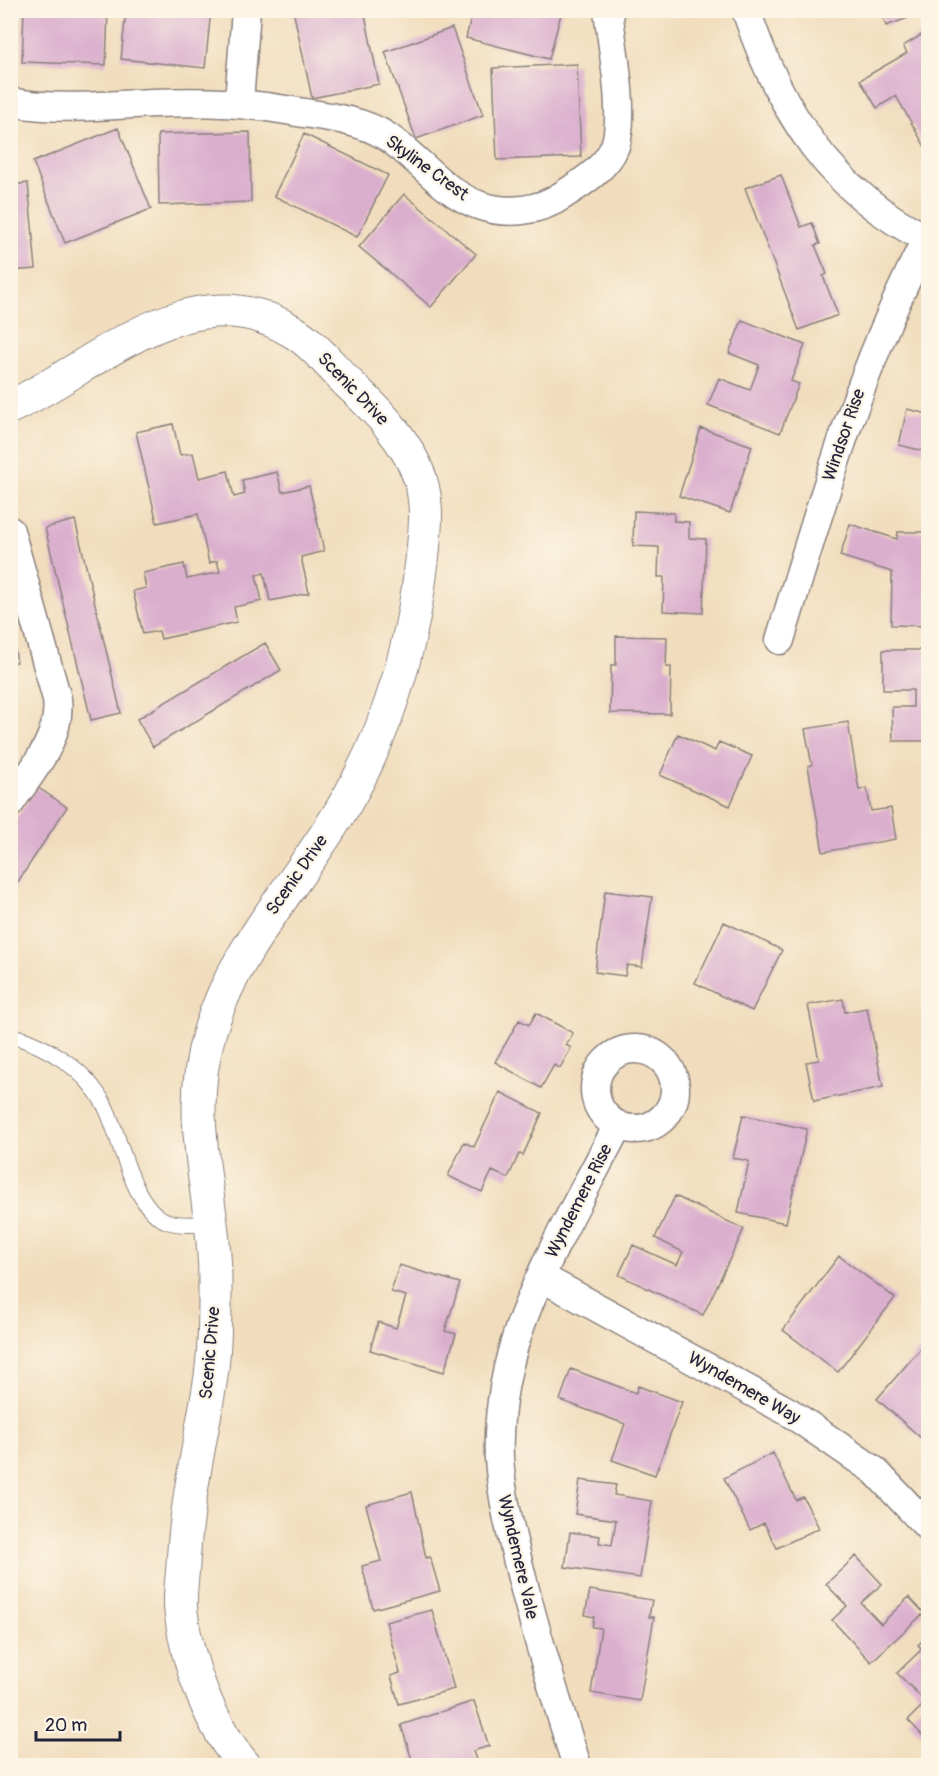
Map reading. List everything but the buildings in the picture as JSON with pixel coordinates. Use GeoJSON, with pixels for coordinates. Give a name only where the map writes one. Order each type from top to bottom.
{"type":"FeatureCollection","features":[{"type":"Feature","properties":{"kind":"street"},"geometry":{"type":"LineString","coordinates":[[238,102],[246,10]]}},
{"type":"Feature","properties":{"kind":"street"},"geometry":{"type":"LineString","coordinates":[[242,67],[254,20],[260,10]]}},
{"type":"Feature","properties":{"kind":"street","name":"Skyline Crest"},"geometry":{"type":"LineString","coordinates":[[10,102],[33,106],[109,107],[154,103],[238,102],[363,126],[385,136],[454,191],[480,206],[506,210],[530,209],[554,201],[582,183],[607,160],[615,146],[619,123],[608,10]]}},
{"type":"Feature","properties":{"kind":"street"},"geometry":{"type":"LineString","coordinates":[[746,10],[758,47],[780,95],[817,153],[841,179],[893,219],[928,238]]}},
{"type":"Feature","properties":{"kind":"street","name":"Windsor Rise"},"geometry":{"type":"LineString","coordinates":[[780,640],[841,438],[890,310],[928,238]]}},
{"type":"Feature","properties":{"kind":"street","name":"Scenic Drive"},"geometry":{"type":"LineString","coordinates":[[10,408],[118,345],[166,321],[207,310],[238,311],[267,318],[297,333],[400,438],[419,476],[427,510],[418,596],[404,666],[386,722],[367,764],[331,827],[270,914],[221,998],[210,1030],[197,1095],[198,1126],[215,1282],[210,1382],[189,1494],[180,1610],[197,1678],[210,1713],[227,1745],[245,1766]]}},
{"type":"Feature","properties":{"kind":"street"},"geometry":{"type":"LineString","coordinates":[[10,531],[57,699],[59,717],[47,745],[10,803]]}},
{"type":"Feature","properties":{"kind":"street","name":"Wyndemere Rise"},"geometry":{"type":"LineString","coordinates":[[541,1276],[618,1125]]}},
{"type":"Feature","properties":{"kind":"street","name":"Wyndemere Way"},"geometry":{"type":"LineString","coordinates":[[541,1276],[789,1412],[875,1471],[928,1527]]}},
{"type":"Feature","properties":{"kind":"street","name":"Wyndemere Vale"},"geometry":{"type":"LineString","coordinates":[[541,1276],[523,1317],[509,1368],[501,1415],[499,1456],[507,1518],[538,1643],[577,1766]]}},
{"type":"Feature","properties":{"kind":"lane"},"geometry":{"type":"LineString","coordinates":[[10,1035],[56,1054],[82,1073],[104,1104],[147,1206],[167,1221],[187,1225],[210,1223]]}}]}
